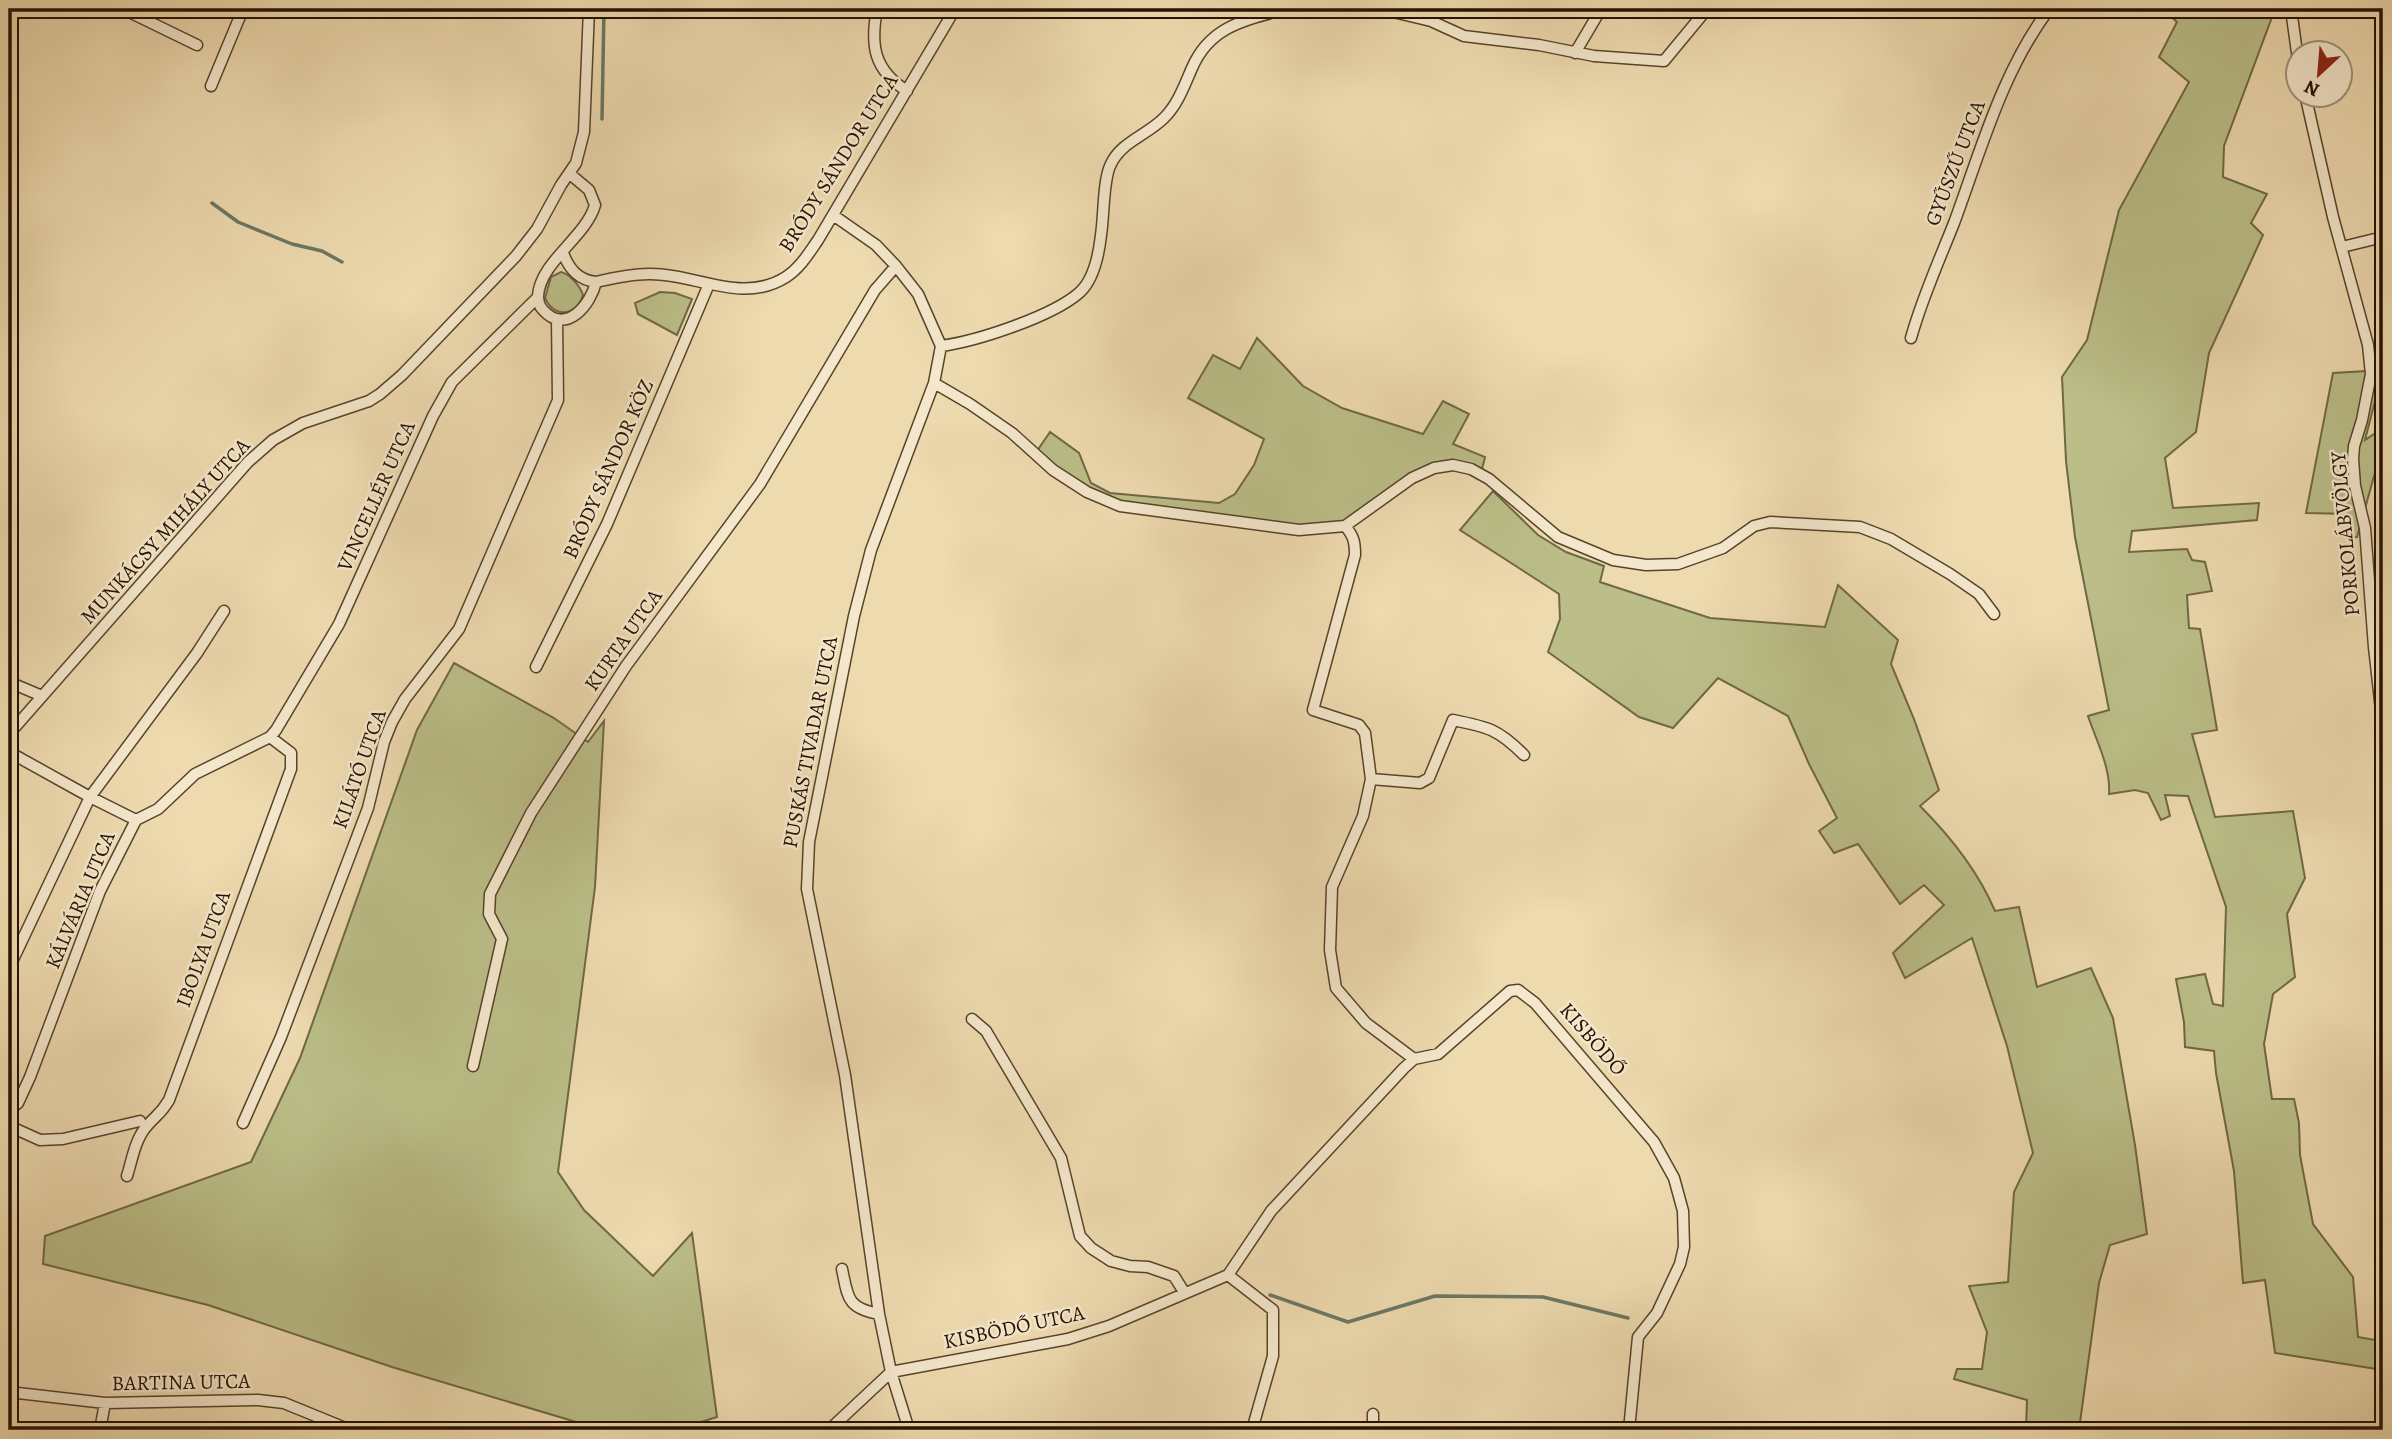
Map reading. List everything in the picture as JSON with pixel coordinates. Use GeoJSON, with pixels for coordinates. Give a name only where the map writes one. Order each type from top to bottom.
{"type":"FeatureCollection","features":[{"type":"Feature","properties":{"kind":"street"},"geometry":{"type":"LineString","coordinates":[[123,9],[197,45]]}},
{"type":"Feature","properties":{"kind":"street"},"geometry":{"type":"LineString","coordinates":[[211,86],[243,9]]}},
{"type":"Feature","properties":{"kind":"street","name":"MUNKÁCSY MIHÁLY UTCA"},"geometry":{"type":"LineString","coordinates":[[9,734],[248,462],[273,440],[303,423],[369,401],[402,375],[516,256],[537,229],[576,163],[584,132],[589,9]]}},
{"type":"Feature","properties":{"kind":"street"},"geometry":{"type":"LineString","coordinates":[[877,9],[875,53],[882,68],[895,83],[907,91]]}},
{"type":"Feature","properties":{"kind":"street","name":"BRÓDY SÁNDOR UTCA"},"geometry":{"type":"LineString","coordinates":[[596,282],[650,273],[742,290],[762,287],[786,277],[807,256],[833,215],[955,9]]}},
{"type":"Feature","properties":{"kind":"street"},"geometry":{"type":"LineString","coordinates":[[833,215],[876,245],[895,266],[918,294],[941,346],[979,339],[1033,317],[1080,292],[1087,282],[1096,262],[1108,170],[1116,153],[1151,130],[1176,104],[1203,46],[1221,31],[1286,9]]}},
{"type":"Feature","properties":{"kind":"street"},"geometry":{"type":"LineString","coordinates":[[1366,9],[1385,10],[1431,21],[1464,36],[1574,52],[1664,61],[1707,9]]}},
{"type":"Feature","properties":{"kind":"street"},"geometry":{"type":"LineString","coordinates":[[1574,52],[1601,9]]}},
{"type":"Feature","properties":{"kind":"street","name":"GYŰSZŰ UTCA"},"geometry":{"type":"LineString","coordinates":[[1911,338],[1978,148],[2035,27],[2049,9]]}},
{"type":"Feature","properties":{"kind":"street"},"geometry":{"type":"LineString","coordinates":[[2291,9],[2295,38]]}},
{"type":"Feature","properties":{"kind":"street","name":"PORKOLÁBVÖLGY"},"geometry":{"type":"LineString","coordinates":[[2308,108],[2333,217],[2368,345],[2371,374],[2353,459],[2365,528],[2383,728]]}},
{"type":"Feature","properties":{"kind":"street","name":"VINCELLÉR UTCA"},"geometry":{"type":"LineString","coordinates":[[273,733],[339,624],[433,416],[452,382],[538,297],[543,279],[589,222],[595,205],[589,190],[570,174]]}},
{"type":"Feature","properties":{"kind":"street"},"geometry":{"type":"LineString","coordinates":[[2342,247],[2383,237]]}},
{"type":"Feature","properties":{"kind":"street"},"geometry":{"type":"LineString","coordinates":[[538,297],[541,308],[557,319],[572,317],[584,309],[593,296],[596,282],[586,281],[577,275],[568,265],[563,253]]}},
{"type":"Feature","properties":{"kind":"street","name":"KURTA UTCA"},"geometry":{"type":"LineString","coordinates":[[473,1066],[502,939],[489,915],[490,894],[531,813],[626,666],[760,484],[875,290],[895,266]]}},
{"type":"Feature","properties":{"kind":"street","name":"BRÓDY SÁNDOR KÖZ"},"geometry":{"type":"LineString","coordinates":[[536,667],[607,524],[709,284]]}},
{"type":"Feature","properties":{"kind":"street","name":"KILÁTÓ UTCA"},"geometry":{"type":"LineString","coordinates":[[243,1123],[281,1037],[368,808],[392,722],[405,699],[459,629],[558,400],[557,319]]}},
{"type":"Feature","properties":{"kind":"street","name":"PUSKÁS TIVADAR UTCA"},"geometry":{"type":"LineString","coordinates":[[909,1430],[891,1372],[879,1314],[845,1075],[807,889],[809,842],[854,615],[871,550],[934,383],[941,346]]}},
{"type":"Feature","properties":{"kind":"street"},"geometry":{"type":"LineString","coordinates":[[934,383],[1012,433],[1053,470],[1087,492],[1120,506],[1299,530],[1345,526],[1412,478],[1434,468],[1454,466],[1471,469],[1489,479],[1558,537],[1613,560],[1646,565],[1678,564],[1723,548],[1754,526],[1770,522],[1860,527],[1891,539],[1950,574],[1979,594],[1994,614]]}},
{"type":"Feature","properties":{"kind":"street"},"geometry":{"type":"LineString","coordinates":[[1345,526],[1352,534],[1355,555],[1312,710],[1359,724],[1365,733],[1371,779],[1363,816],[1332,887],[1330,950],[1333,975],[1336,988],[1366,1023],[1414,1059]]}},
{"type":"Feature","properties":{"kind":"street"},"geometry":{"type":"LineString","coordinates":[[9,968],[90,797],[197,653],[224,611]]}},
{"type":"Feature","properties":{"kind":"street"},"geometry":{"type":"LineString","coordinates":[[9,682],[43,696]]}},
{"type":"Feature","properties":{"kind":"street"},"geometry":{"type":"LineString","coordinates":[[1371,779],[1420,783],[1429,778],[1453,720],[1490,727],[1524,755]]}},
{"type":"Feature","properties":{"kind":"street","name":"KÁLVÁRIA UTCA"},"geometry":{"type":"LineString","coordinates":[[9,1110],[18,1103],[30,1077],[100,891],[136,820],[158,810],[195,774],[273,733]]}},
{"type":"Feature","properties":{"kind":"street","name":"IBOLYA UTCA"},"geometry":{"type":"LineString","coordinates":[[127,1176],[139,1137],[148,1124],[161,1114],[169,1100],[291,769],[291,753],[273,733]]}},
{"type":"Feature","properties":{"kind":"street"},"geometry":{"type":"LineString","coordinates":[[9,752],[136,820]]}},
{"type":"Feature","properties":{"kind":"street","name":"KISBÖDŐ"},"geometry":{"type":"LineString","coordinates":[[1228,1275],[1271,1211],[1414,1059],[1438,1055],[1510,991],[1518,990],[1535,1003],[1654,1142],[1674,1178],[1683,1211],[1685,1247],[1680,1264],[1657,1313],[1638,1337],[1629,1430]]}},
{"type":"Feature","properties":{"kind":"street"},"geometry":{"type":"LineString","coordinates":[[972,1019],[986,1031],[1061,1158],[1080,1236],[1091,1248],[1111,1261],[1130,1266],[1148,1266],[1174,1276],[1184,1292]]}},
{"type":"Feature","properties":{"kind":"street"},"geometry":{"type":"LineString","coordinates":[[9,1126],[40,1140],[63,1139],[140,1121]]}},
{"type":"Feature","properties":{"kind":"street"},"geometry":{"type":"LineString","coordinates":[[842,1269],[852,1303],[860,1310],[879,1314]]}},
{"type":"Feature","properties":{"kind":"street"},"geometry":{"type":"LineString","coordinates":[[1228,1275],[1273,1310],[1273,1356],[1252,1430]]}},
{"type":"Feature","properties":{"kind":"street","name":"KISBÖDŐ UTCA"},"geometry":{"type":"LineString","coordinates":[[891,1372],[1068,1339],[1109,1326],[1228,1275]]}},
{"type":"Feature","properties":{"kind":"street"},"geometry":{"type":"LineString","coordinates":[[829,1430],[891,1372]]}},
{"type":"Feature","properties":{"kind":"street","name":"BARTINA UTCA"},"geometry":{"type":"LineString","coordinates":[[9,1392],[105,1403],[258,1399],[284,1403],[350,1430]]}},
{"type":"Feature","properties":{"kind":"street"},"geometry":{"type":"LineString","coordinates":[[100,1430],[105,1403]]}},
{"type":"Feature","properties":{"kind":"street"},"geometry":{"type":"LineString","coordinates":[[1373,1414],[1373,1430]]}},
{"type":"Feature","properties":{"kind":"green space"},"geometry":{"type":"Polygon","coordinates":[[[2162,9],[2275,9],[2224,146],[2223,177],[2267,194],[2251,223],[2263,235],[2209,353],[2196,432],[2165,458],[2173,508],[2259,503],[2257,520],[2132,531],[2129,552],[2187,549],[2192,560],[2205,562],[2212,591],[2187,595],[2189,628],[2200,629],[2217,730],[2192,734],[2215,817],[2293,811],[2305,878],[2287,914],[2295,977],[2273,994],[2264,1044],[2272,1099],[2294,1099],[2299,1123],[2300,1155],[2313,1224],[2353,1277],[2358,1337],[2381,1341],[2383,1370],[2275,1353],[2265,1280],[2243,1283],[2234,1171],[2214,1051],[2185,1047],[2184,1022],[2176,979],[2205,974],[2213,1004],[2223,1006],[2226,907],[2188,796],[2165,795],[2170,816],[2161,820],[2148,793],[2135,790],[2109,794],[2105,764],[2088,716],[2109,710],[2075,537],[2066,461],[2062,377],[2087,340],[2119,210],[2189,82],[2159,57],[2177,22],[2162,9]]]}},
{"type":"Feature","properties":{"kind":"green space"},"geometry":{"type":"Polygon","coordinates":[[[561,272],[574,281],[583,295],[571,311],[559,312],[549,305],[545,298],[551,277],[561,272]]]}},
{"type":"Feature","properties":{"kind":"green space"},"geometry":{"type":"Polygon","coordinates":[[[660,292],[675,293],[692,299],[677,335],[638,314],[635,303],[660,292]]]}},
{"type":"Feature","properties":{"kind":"green space"},"geometry":{"type":"Polygon","coordinates":[[[1257,338],[1303,386],[1342,408],[1423,434],[1443,401],[1469,414],[1453,444],[1485,457],[1481,473],[1471,469],[1434,468],[1345,526],[1299,530],[1120,506],[1087,492],[1035,454],[1050,432],[1079,453],[1091,483],[1110,493],[1219,503],[1235,494],[1254,465],[1264,439],[1188,398],[1213,355],[1240,369],[1257,338]]]}},
{"type":"Feature","properties":{"kind":"green space"},"geometry":{"type":"Polygon","coordinates":[[[2383,370],[2365,440],[2383,428],[2383,459],[2378,462],[2357,537],[2348,538],[2349,514],[2306,513],[2333,373],[2383,370]]]}},
{"type":"Feature","properties":{"kind":"green space"},"geometry":{"type":"Polygon","coordinates":[[[1493,491],[1538,535],[1566,552],[1604,566],[1600,582],[1710,618],[1825,627],[1838,585],[1898,640],[1891,664],[1939,790],[1920,806],[1963,855],[1995,911],[2019,907],[2037,987],[2091,968],[2113,1018],[2147,1234],[2110,1245],[2099,1283],[2079,1430],[2026,1430],[2027,1400],[1954,1379],[1957,1369],[1982,1369],[1987,1332],[1969,1286],[2008,1282],[2014,1192],[2033,1153],[2007,1046],[1972,938],[1905,978],[1893,953],[1944,905],[1924,885],[1900,904],[1858,844],[1834,853],[1819,831],[1837,818],[1788,716],[1718,678],[1673,728],[1639,717],[1548,652],[1560,619],[1559,594],[1460,530],[1493,491]]]}},
{"type":"Feature","properties":{"kind":"green space"},"geometry":{"type":"Polygon","coordinates":[[[454,663],[554,718],[588,742],[604,721],[595,887],[558,1172],[584,1210],[653,1276],[692,1233],[717,1417],[676,1430],[603,1430],[392,1367],[208,1305],[43,1264],[45,1236],[251,1162],[300,1058],[417,730],[454,663]]]}},
{"type":"Feature","properties":{"kind":"waterway"},"geometry":{"type":"LineString","coordinates":[[602,119],[604,9]]}},
{"type":"Feature","properties":{"kind":"waterway"},"geometry":{"type":"LineString","coordinates":[[212,203],[238,222],[292,244],[322,251],[342,262]]}},
{"type":"Feature","properties":{"kind":"waterway"},"geometry":{"type":"LineString","coordinates":[[1270,1295],[1348,1322],[1435,1296],[1543,1297],[1628,1318]]}}]}
